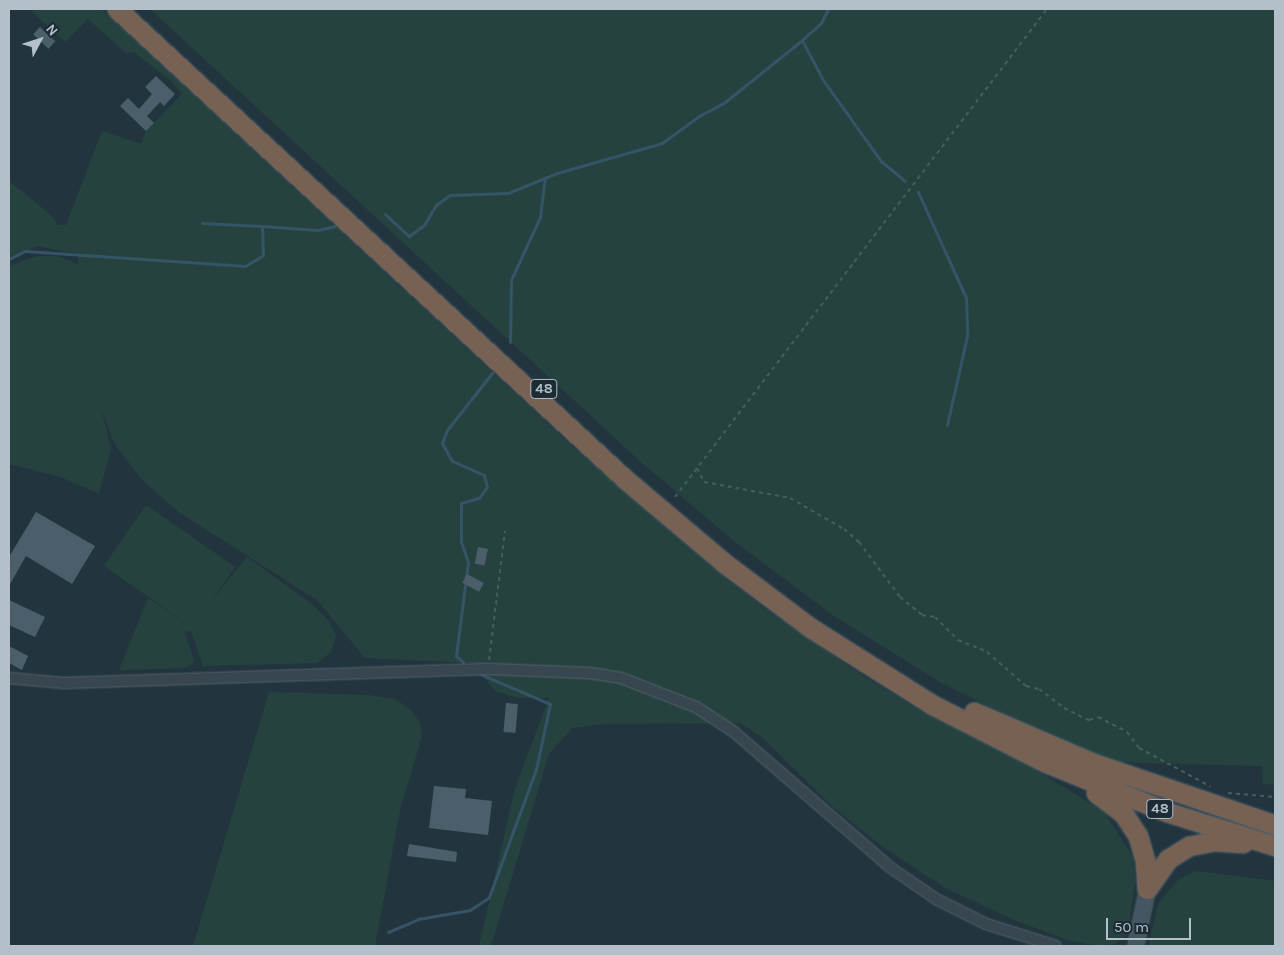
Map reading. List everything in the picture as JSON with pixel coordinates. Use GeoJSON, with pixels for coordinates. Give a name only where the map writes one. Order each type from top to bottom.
{"type":"FeatureCollection","features":[{"type":"Feature","properties":{"kind":"highway","name":"48"},"geometry":{"type":"LineString","coordinates":[[117,9],[529,392],[723,562],[810,628],[874,670],[933,705],[1047,763],[1167,812],[1275,846]]}},
{"type":"Feature","properties":{"kind":"highway","name":"48"},"geometry":{"type":"LineString","coordinates":[[134,9],[622,460],[778,590],[880,660],[990,721],[1098,765],[1275,825]]}},
{"type":"Feature","properties":{"kind":"highway","name":"48"},"geometry":{"type":"LineString","coordinates":[[1047,763],[1123,812],[1143,848],[1147,889]]}},
{"type":"Feature","properties":{"kind":"highway","name":"48"},"geometry":{"type":"LineString","coordinates":[[1147,889],[1168,858],[1189,846],[1215,841],[1275,846]]}},
{"type":"Feature","properties":{"kind":"main road"},"geometry":{"type":"LineString","coordinates":[[1136,946],[1147,889]]}},
{"type":"Feature","properties":{"kind":"street"},"geometry":{"type":"LineString","coordinates":[[9,678],[64,683],[487,669],[590,673],[621,678],[696,707],[773,763],[850,833],[913,884],[965,915],[1056,946]]}},
{"type":"Feature","properties":{"kind":"path"},"geometry":{"type":"LineString","coordinates":[[675,497],[1047,9]]}},
{"type":"Feature","properties":{"kind":"path"},"geometry":{"type":"LineString","coordinates":[[697,468],[704,482],[790,498],[844,529],[859,542],[900,597],[922,615],[935,617],[958,640],[987,652],[1026,686],[1038,688],[1064,708],[1089,720],[1098,717],[1127,732],[1139,748],[1215,788]]}},
{"type":"Feature","properties":{"kind":"path"},"geometry":{"type":"LineString","coordinates":[[487,669],[505,531]]}},
{"type":"Feature","properties":{"kind":"path"},"geometry":{"type":"LineString","coordinates":[[1250,793],[1275,796]]}},
{"type":"Feature","properties":{"kind":"green space"},"geometry":{"type":"Polygon","coordinates":[[[29,9],[101,9],[574,448],[713,568],[763,607],[868,679],[923,712],[1023,762],[1104,812],[1133,857],[1135,880],[1128,934],[1115,944],[1098,946],[1067,940],[1017,921],[947,889],[883,847],[833,807],[762,737],[740,723],[602,724],[572,728],[549,754],[491,946],[479,946],[515,788],[549,698],[518,698],[495,691],[473,663],[365,658],[317,600],[180,513],[142,480],[114,443],[101,408],[111,449],[99,494],[61,477],[9,464],[9,266],[37,256],[58,256],[79,265],[77,254],[37,246],[9,260],[9,181],[51,215],[58,225],[66,225],[102,131],[141,144],[146,131],[182,94],[171,81],[134,52],[126,53],[88,19],[65,42],[29,9]]]}},
{"type":"Feature","properties":{"kind":"green space"},"geometry":{"type":"Polygon","coordinates":[[[150,9],[1275,9],[1275,785],[1263,784],[1262,766],[1111,762],[1037,731],[940,682],[834,616],[734,541],[642,463],[150,9]]]}},
{"type":"Feature","properties":{"kind":"green space"},"geometry":{"type":"Polygon","coordinates":[[[146,505],[235,567],[210,603],[247,557],[312,604],[328,620],[336,635],[331,652],[317,663],[203,666],[191,631],[185,632],[194,661],[185,668],[119,670],[148,598],[193,628],[104,566],[146,505]]]}},
{"type":"Feature","properties":{"kind":"green space"},"geometry":{"type":"Polygon","coordinates":[[[269,692],[368,695],[395,699],[411,710],[420,723],[422,736],[400,810],[375,946],[193,946],[269,692]]]}},
{"type":"Feature","properties":{"kind":"green space"},"geometry":{"type":"Polygon","coordinates":[[[1196,871],[1275,881],[1275,946],[1148,946],[1159,902],[1179,879],[1196,871]]]}},
{"type":"Feature","properties":{"kind":"building"},"geometry":{"type":"Polygon","coordinates":[[[40,27],[55,41],[49,49],[33,34],[40,27]]]}},
{"type":"Feature","properties":{"kind":"building"},"geometry":{"type":"Polygon","coordinates":[[[156,76],[175,94],[164,106],[160,102],[147,116],[154,123],[146,131],[120,106],[128,98],[139,109],[152,94],[145,87],[156,76]]]}},
{"type":"Feature","properties":{"kind":"building"},"geometry":{"type":"Polygon","coordinates":[[[36,512],[95,546],[72,584],[26,556],[9,586],[9,557],[36,512]]]}},
{"type":"Feature","properties":{"kind":"building"},"geometry":{"type":"Polygon","coordinates":[[[478,547],[488,549],[485,566],[475,564],[478,547]]]}},
{"type":"Feature","properties":{"kind":"building"},"geometry":{"type":"Polygon","coordinates":[[[467,574],[484,583],[479,592],[462,583],[467,574]]]}},
{"type":"Feature","properties":{"kind":"building"},"geometry":{"type":"Polygon","coordinates":[[[9,600],[45,617],[35,637],[9,625],[9,600]]]}},
{"type":"Feature","properties":{"kind":"building"},"geometry":{"type":"Polygon","coordinates":[[[9,646],[28,656],[22,670],[9,663],[9,646]]]}},
{"type":"Feature","properties":{"kind":"building"},"geometry":{"type":"Polygon","coordinates":[[[506,703],[518,704],[515,733],[503,732],[506,703]]]}},
{"type":"Feature","properties":{"kind":"building"},"geometry":{"type":"Polygon","coordinates":[[[434,786],[466,789],[465,798],[492,801],[488,835],[429,828],[434,786]]]}},
{"type":"Feature","properties":{"kind":"building"},"geometry":{"type":"Polygon","coordinates":[[[409,844],[457,852],[456,862],[407,856],[409,844]]]}},
{"type":"Feature","properties":{"kind":"waterway"},"geometry":{"type":"LineString","coordinates":[[385,214],[409,236],[424,225],[436,205],[450,195],[508,193],[557,173],[662,143],[699,116],[725,102],[802,40],[821,23],[828,9]]}},
{"type":"Feature","properties":{"kind":"waterway"},"geometry":{"type":"LineString","coordinates":[[802,40],[823,80],[881,161],[905,181]]}},
{"type":"Feature","properties":{"kind":"waterway"},"geometry":{"type":"LineString","coordinates":[[510,342],[511,280],[540,217],[545,178]]}},
{"type":"Feature","properties":{"kind":"waterway"},"geometry":{"type":"LineString","coordinates":[[918,192],[966,298],[967,336],[947,425]]}},
{"type":"Feature","properties":{"kind":"waterway"},"geometry":{"type":"LineString","coordinates":[[202,223],[262,226]]}},
{"type":"Feature","properties":{"kind":"waterway"},"geometry":{"type":"LineString","coordinates":[[9,259],[25,251],[245,266],[263,255],[262,226],[318,230],[335,226]]}},
{"type":"Feature","properties":{"kind":"waterway"},"geometry":{"type":"LineString","coordinates":[[463,662],[456,656],[468,562],[461,542],[461,503],[479,498],[487,487],[484,475],[452,461],[442,443],[447,430],[492,373]]}},
{"type":"Feature","properties":{"kind":"waterway"},"geometry":{"type":"LineString","coordinates":[[388,932],[418,919],[470,910],[489,897],[536,769],[550,704],[478,673]]}}]}
